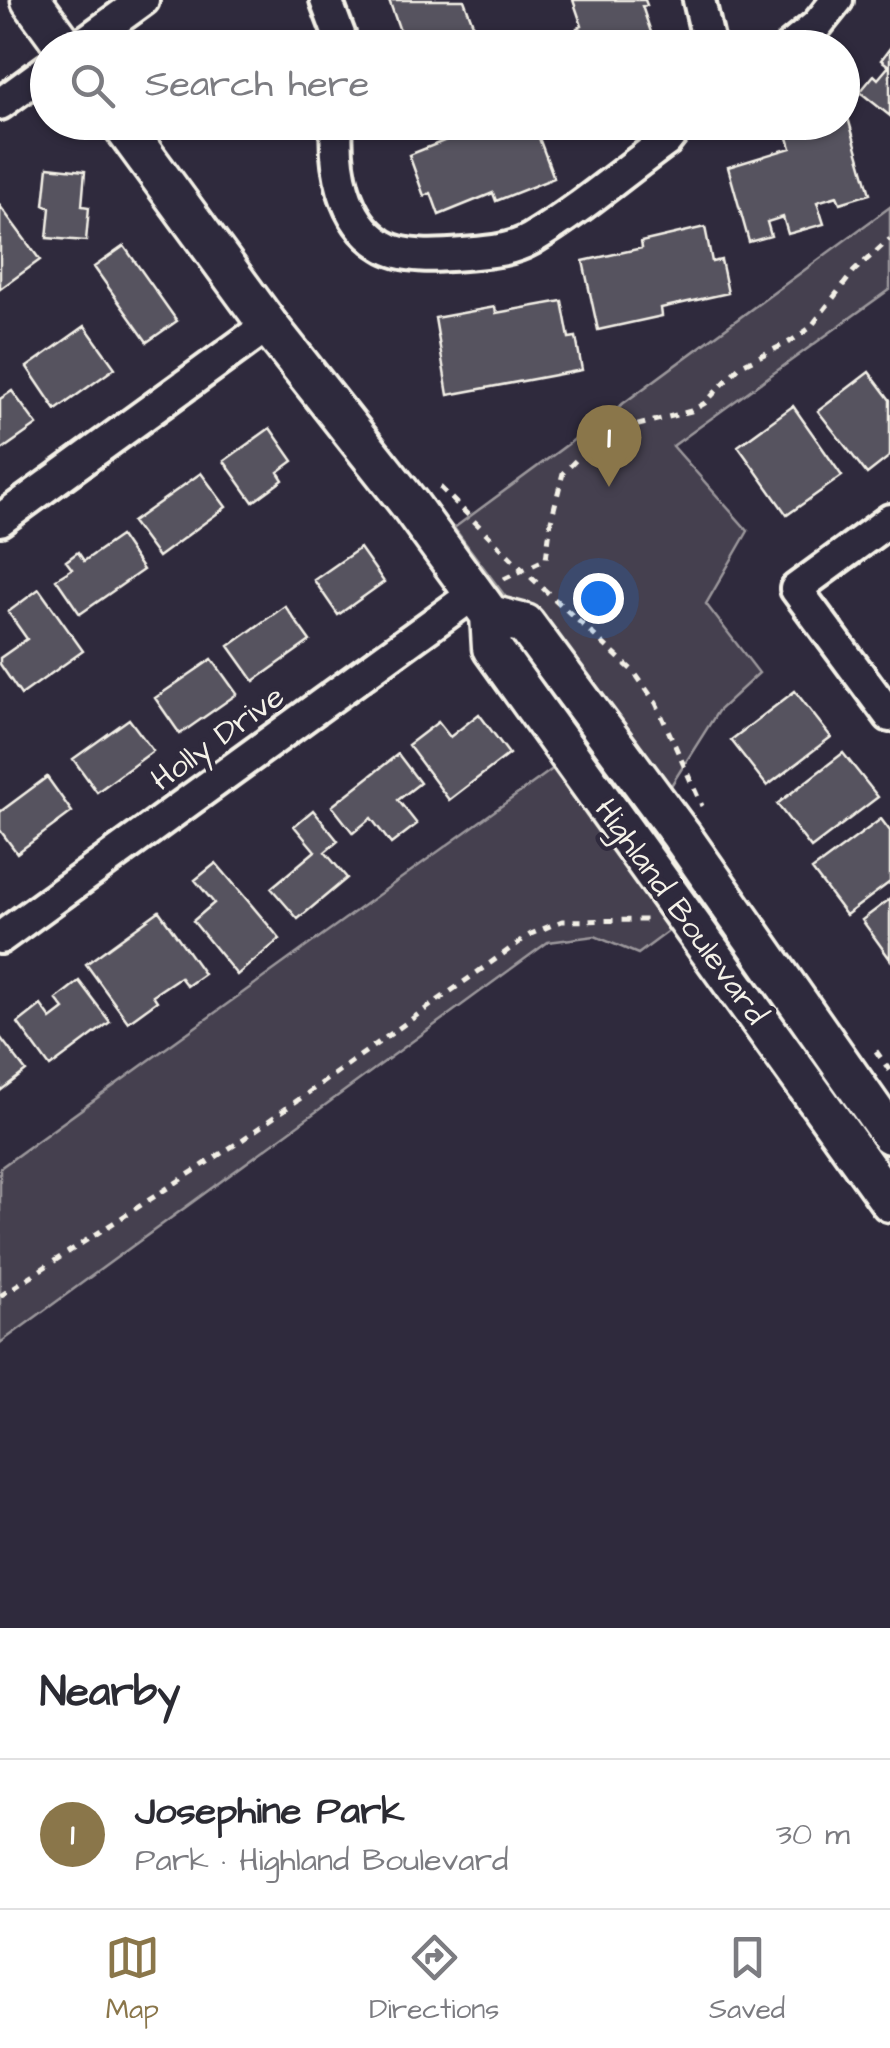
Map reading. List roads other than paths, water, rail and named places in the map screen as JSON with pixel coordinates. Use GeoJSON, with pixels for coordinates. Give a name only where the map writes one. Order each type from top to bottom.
{"type":"FeatureCollection","features":[{"type":"Feature","properties":{"kind":"main road"},"geometry":{"type":"LineString","coordinates":[[32,0],[53,30]]}},
{"type":"Feature","properties":{"kind":"main road","name":"Highland Boulevard"},"geometry":{"type":"LineString","coordinates":[[133,140],[268,325],[483,604],[492,648],[890,1202]]}},
{"type":"Feature","properties":{"kind":"main road","name":"Highland Boulevard"},"geometry":{"type":"LineString","coordinates":[[483,604],[526,624],[681,835],[890,1134]]}},
{"type":"Feature","properties":{"kind":"street"},"geometry":{"type":"LineString","coordinates":[[102,30],[143,0]]}},
{"type":"Feature","properties":{"kind":"street"},"geometry":{"type":"LineString","coordinates":[[326,0],[337,30]]}},
{"type":"Feature","properties":{"kind":"street"},"geometry":{"type":"LineString","coordinates":[[699,0],[706,30]]}},
{"type":"Feature","properties":{"kind":"street"},"geometry":{"type":"LineString","coordinates":[[811,30],[837,0]]}},
{"type":"Feature","properties":{"kind":"street"},"geometry":{"type":"LineString","coordinates":[[0,104],[30,82]]}},
{"type":"Feature","properties":{"kind":"street"},"geometry":{"type":"LineString","coordinates":[[336,140],[340,178],[360,222],[381,245],[400,253],[450,255],[500,251],[529,240],[667,140]]}},
{"type":"Feature","properties":{"kind":"street"},"geometry":{"type":"LineString","coordinates":[[0,520],[268,325]]}},
{"type":"Feature","properties":{"kind":"street"},"geometry":{"type":"LineString","coordinates":[[890,520],[796,589],[890,716]]}},
{"type":"Feature","properties":{"kind":"street","name":"Holly Drive"},"geometry":{"type":"LineString","coordinates":[[0,938],[483,604]]}},
{"type":"Feature","properties":{"kind":"place","name":"Josephine Park"},"geometry":{"type":"Point","coordinates":[609,487]}}]}
